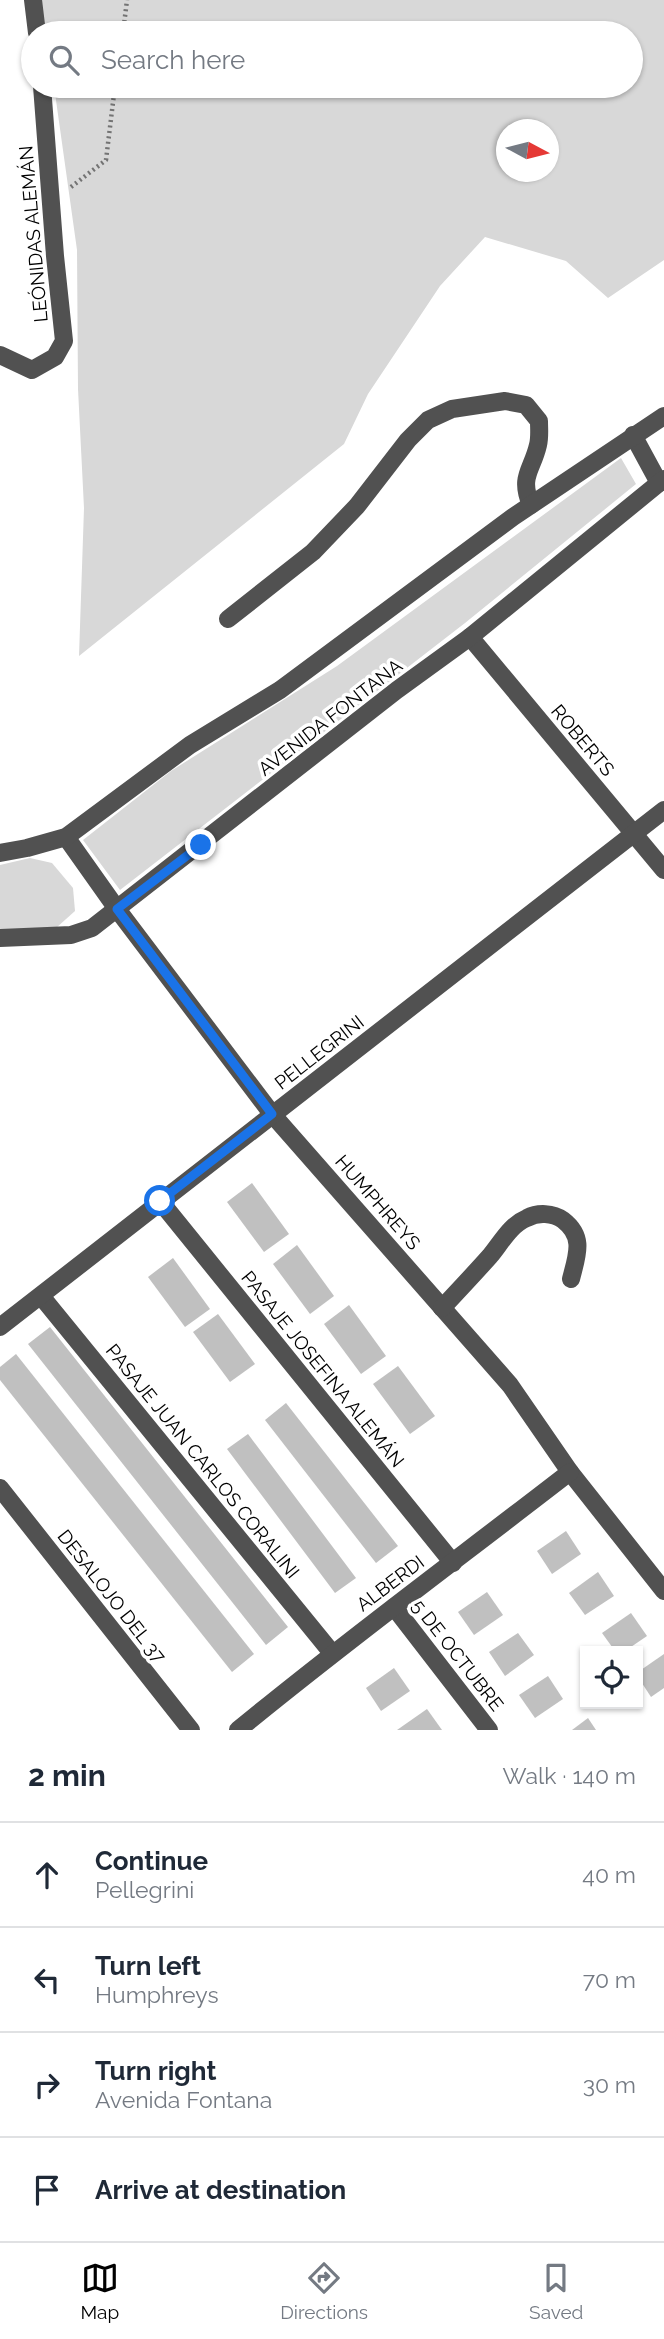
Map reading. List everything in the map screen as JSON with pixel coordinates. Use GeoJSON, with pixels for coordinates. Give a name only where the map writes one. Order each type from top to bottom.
{"type":"FeatureCollection","features":[{"type":"Feature","properties":{"kind":"street"},"geometry":{"type":"LineString","coordinates":[[33,0],[36,21]]}},
{"type":"Feature","properties":{"kind":"street","name":"LEÓNIDAS ALEMÁN"},"geometry":{"type":"LineString","coordinates":[[0,355],[32,370],[55,357],[64,341],[42,98]]}},
{"type":"Feature","properties":{"kind":"street"},"geometry":{"type":"LineString","coordinates":[[228,619],[313,552],[357,506],[408,440],[428,419],[452,409],[505,401],[526,405],[540,421],[538,444],[527,472],[525,490],[531,505]]}},
{"type":"Feature","properties":{"kind":"street"},"geometry":{"type":"LineString","coordinates":[[0,853],[66,837],[190,745],[281,690],[531,505],[664,416]]}},
{"type":"Feature","properties":{"kind":"street"},"geometry":{"type":"LineString","coordinates":[[633,435],[661,481]]}},
{"type":"Feature","properties":{"kind":"street","name":"AVENIDA FONTANA"},"geometry":{"type":"LineString","coordinates":[[0,938],[71,935],[92,928],[397,690],[470,637],[661,481]]}},
{"type":"Feature","properties":{"kind":"street","name":"ROBERTS"},"geometry":{"type":"LineString","coordinates":[[470,637],[664,870]]}},
{"type":"Feature","properties":{"kind":"street","name":"PELLEGRINI"},"geometry":{"type":"LineString","coordinates":[[0,1327],[664,810]]}},
{"type":"Feature","properties":{"kind":"street","name":"HUMPHREYS"},"geometry":{"type":"LineString","coordinates":[[66,837],[272,1114],[510,1385],[570,1472],[664,1591]]}},
{"type":"Feature","properties":{"kind":"street","name":"PASAJE JOSEFINA ALEMÁN"},"geometry":{"type":"LineString","coordinates":[[160,1201],[453,1563]]}},
{"type":"Feature","properties":{"kind":"street"},"geometry":{"type":"LineString","coordinates":[[443,1308],[507,1233],[526,1218],[545,1213],[560,1218],[573,1230],[579,1247],[571,1279]]}},
{"type":"Feature","properties":{"kind":"street","name":"PASAJE JUAN CARLOS CORALINI"},"geometry":{"type":"LineString","coordinates":[[41,1296],[332,1653]]}},
{"type":"Feature","properties":{"kind":"street","name":"ALBERDI"},"geometry":{"type":"LineString","coordinates":[[237,1730],[332,1653],[570,1472]]}},
{"type":"Feature","properties":{"kind":"street","name":"DESALOJO DEL 37"},"geometry":{"type":"LineString","coordinates":[[0,1488],[191,1730]]}},
{"type":"Feature","properties":{"kind":"street","name":"5 DE OCTUBRE"},"geometry":{"type":"LineString","coordinates":[[394,1606],[489,1730]]}},
{"type":"Feature","properties":{"kind":"path"},"geometry":{"type":"LineString","coordinates":[[124,21],[127,0]]}},
{"type":"Feature","properties":{"kind":"path"},"geometry":{"type":"LineString","coordinates":[[64,192],[106,160],[114,98]]}},
{"type":"Feature","properties":{"kind":"shaded area"},"geometry":{"type":"Polygon","coordinates":[[[40,0],[664,0],[664,260],[608,298],[566,261],[485,237],[440,286],[368,394],[344,444],[79,656],[84,508],[78,389],[77,250],[56,98],[643,98],[643,21],[43,21],[40,0]]]}},
{"type":"Feature","properties":{"kind":"shaded area"},"geometry":{"type":"Polygon","coordinates":[[[621,458],[636,484],[465,623],[120,890],[83,840],[171,771],[337,666],[621,458]]]}},
{"type":"Feature","properties":{"kind":"shaded area"},"geometry":{"type":"Polygon","coordinates":[[[30,858],[52,863],[73,888],[75,911],[56,928],[0,931],[0,865],[30,858]]]}},
{"type":"Feature","properties":{"kind":"building"},"geometry":{"type":"Polygon","coordinates":[[[252,1183],[289,1234],[264,1252],[227,1202],[252,1183]]]}},
{"type":"Feature","properties":{"kind":"building"},"geometry":{"type":"Polygon","coordinates":[[[297,1245],[334,1296],[310,1314],[273,1264],[297,1245]]]}},
{"type":"Feature","properties":{"kind":"building"},"geometry":{"type":"Polygon","coordinates":[[[173,1258],[210,1309],[185,1327],[148,1277],[173,1258]]]}},
{"type":"Feature","properties":{"kind":"building"},"geometry":{"type":"Polygon","coordinates":[[[349,1305],[386,1356],[361,1374],[324,1324],[349,1305]]]}},
{"type":"Feature","properties":{"kind":"building"},"geometry":{"type":"Polygon","coordinates":[[[218,1314],[255,1364],[230,1382],[193,1332],[218,1314]]]}},
{"type":"Feature","properties":{"kind":"building"},"geometry":{"type":"Polygon","coordinates":[[[50,1327],[288,1627],[266,1645],[28,1344],[50,1327]]]}},
{"type":"Feature","properties":{"kind":"building"},"geometry":{"type":"Polygon","coordinates":[[[16,1354],[254,1654],[232,1672],[0,1380],[0,1367],[16,1354]]]}},
{"type":"Feature","properties":{"kind":"building"},"geometry":{"type":"Polygon","coordinates":[[[398,1366],[435,1416],[410,1434],[373,1384],[398,1366]]]}},
{"type":"Feature","properties":{"kind":"building"},"geometry":{"type":"Polygon","coordinates":[[[286,1403],[398,1546],[376,1563],[265,1420],[286,1403]]]}},
{"type":"Feature","properties":{"kind":"building"},"geometry":{"type":"Polygon","coordinates":[[[248,1434],[356,1578],[335,1593],[227,1449],[248,1434]]]}},
{"type":"Feature","properties":{"kind":"building"},"geometry":{"type":"Polygon","coordinates":[[[566,1531],[581,1554],[552,1574],[537,1551],[566,1531]]]}},
{"type":"Feature","properties":{"kind":"building"},"geometry":{"type":"Polygon","coordinates":[[[598,1572],[614,1596],[585,1615],[569,1593],[598,1572]]]}},
{"type":"Feature","properties":{"kind":"building"},"geometry":{"type":"Polygon","coordinates":[[[487,1592],[503,1615],[474,1635],[458,1612],[487,1592]]]}},
{"type":"Feature","properties":{"kind":"building"},"geometry":{"type":"Polygon","coordinates":[[[631,1613],[647,1636],[632,1646],[611,1646],[602,1633],[631,1613]]]}},
{"type":"Feature","properties":{"kind":"building"},"geometry":{"type":"Polygon","coordinates":[[[518,1633],[534,1655],[505,1676],[489,1652],[518,1633]]]}},
{"type":"Feature","properties":{"kind":"building"},"geometry":{"type":"Polygon","coordinates":[[[664,1654],[664,1688],[651,1697],[643,1685],[643,1669],[664,1654]]]}},
{"type":"Feature","properties":{"kind":"building"},"geometry":{"type":"Polygon","coordinates":[[[394,1668],[410,1691],[381,1711],[366,1688],[394,1668]]]}},
{"type":"Feature","properties":{"kind":"building"},"geometry":{"type":"Polygon","coordinates":[[[548,1676],[563,1699],[535,1718],[519,1695],[548,1676]]]}},
{"type":"Feature","properties":{"kind":"building"},"geometry":{"type":"Polygon","coordinates":[[[427,1709],[442,1730],[397,1730],[427,1709]]]}},
{"type":"Feature","properties":{"kind":"building"},"geometry":{"type":"Polygon","coordinates":[[[588,1718],[596,1730],[572,1730],[588,1718]]]}},
{"type":"Feature","properties":{"kind":"route"},"geometry":{"type":"LineString","coordinates":[[160,1201],[272,1114],[117,909],[201,845]]}}]}
